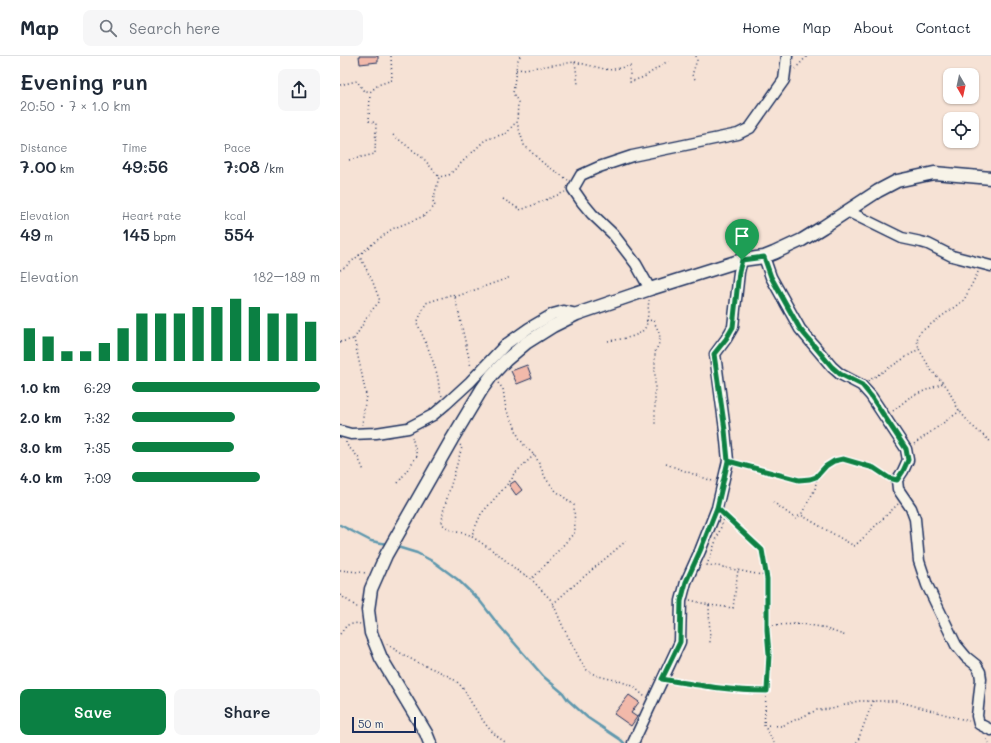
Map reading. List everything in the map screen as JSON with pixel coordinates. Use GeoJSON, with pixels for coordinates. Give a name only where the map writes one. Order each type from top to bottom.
{"type":"FeatureCollection","features":[{"type":"Feature","properties":{"kind":"street"},"geometry":{"type":"LineString","coordinates":[[650,289],[636,264],[613,234],[592,214],[573,189],[581,175],[599,167],[632,156],[738,134],[750,128],[784,80],[787,56]]}},
{"type":"Feature","properties":{"kind":"street"},"geometry":{"type":"LineString","coordinates":[[430,743],[426,733],[381,658],[371,633],[368,607],[371,589],[393,542],[452,439],[482,389],[492,375],[506,360],[526,342],[577,314],[742,260],[764,257],[802,240],[878,191],[897,181],[934,173],[991,178]]}},
{"type":"Feature","properties":{"kind":"street"},"geometry":{"type":"LineString","coordinates":[[847,211],[902,238],[928,244],[952,256],[986,265]]}},
{"type":"Feature","properties":{"kind":"street"},"geometry":{"type":"LineString","coordinates":[[764,257],[771,277],[800,329],[832,367],[840,374],[862,385],[906,449],[908,460],[897,480],[898,489],[911,508],[915,519],[919,561],[927,585],[956,645],[966,657],[976,664],[980,672],[982,680],[977,716],[979,724],[991,730]]}},
{"type":"Feature","properties":{"kind":"street"},"geometry":{"type":"LineString","coordinates":[[633,743],[680,642],[682,598],[686,582],[717,508],[728,461],[714,354],[733,327],[739,272],[742,260]]}},
{"type":"Feature","properties":{"kind":"street"},"geometry":{"type":"LineString","coordinates":[[342,432],[351,434],[376,433],[409,427],[433,415],[474,378],[505,345],[529,328],[553,314],[564,311],[577,314]]}},
{"type":"Feature","properties":{"kind":"path"},"geometry":{"type":"LineString","coordinates":[[349,160],[375,154],[376,123],[369,121],[370,92],[378,85],[392,80],[391,56]]}},
{"type":"Feature","properties":{"kind":"path"},"geometry":{"type":"LineString","coordinates":[[503,199],[521,210],[573,189],[567,179],[543,163],[524,145],[517,124],[518,102],[513,93],[517,62],[520,56]]}},
{"type":"Feature","properties":{"kind":"path"},"geometry":{"type":"LineString","coordinates":[[695,79],[692,75],[697,60],[696,56]]}},
{"type":"Feature","properties":{"kind":"path"},"geometry":{"type":"LineString","coordinates":[[516,70],[575,62],[610,70],[630,66],[630,82],[644,77],[668,61]]}},
{"type":"Feature","properties":{"kind":"path"},"geometry":{"type":"LineString","coordinates":[[575,62],[578,84]]}},
{"type":"Feature","properties":{"kind":"path"},"geometry":{"type":"LineString","coordinates":[[340,85],[357,82],[363,90],[370,92]]}},
{"type":"Feature","properties":{"kind":"path"},"geometry":{"type":"LineString","coordinates":[[439,177],[449,175],[485,140],[508,133],[513,125],[517,124]]}},
{"type":"Feature","properties":{"kind":"path"},"geometry":{"type":"LineString","coordinates":[[393,135],[424,159],[439,177]]}},
{"type":"Feature","properties":{"kind":"path"},"geometry":{"type":"LineString","coordinates":[[340,270],[392,229],[424,216],[435,206],[433,201],[439,177]]}},
{"type":"Feature","properties":{"kind":"path"},"geometry":{"type":"LineString","coordinates":[[359,255],[372,280],[380,301],[371,311],[354,339],[362,370],[366,394],[361,434]]}},
{"type":"Feature","properties":{"kind":"path"},"geometry":{"type":"LineString","coordinates":[[986,265],[964,300],[919,333],[917,340],[919,349],[931,370],[947,387],[960,411],[971,425],[991,442]]}},
{"type":"Feature","properties":{"kind":"path"},"geometry":{"type":"LineString","coordinates":[[446,404],[440,391],[438,376],[430,351],[417,323],[426,303],[453,294],[455,297],[511,277]]}},
{"type":"Feature","properties":{"kind":"path"},"geometry":{"type":"LineString","coordinates":[[608,341],[631,338],[646,327],[650,289]]}},
{"type":"Feature","properties":{"kind":"path"},"geometry":{"type":"LineString","coordinates":[[455,297],[474,378]]}},
{"type":"Feature","properties":{"kind":"path"},"geometry":{"type":"LineString","coordinates":[[646,321],[653,320],[660,335],[659,344],[655,352],[655,425]]}},
{"type":"Feature","properties":{"kind":"path"},"geometry":{"type":"LineString","coordinates":[[340,342],[354,339]]}},
{"type":"Feature","properties":{"kind":"path"},"geometry":{"type":"LineString","coordinates":[[862,385],[919,349]]}},
{"type":"Feature","properties":{"kind":"path"},"geometry":{"type":"LineString","coordinates":[[492,375],[503,389],[506,410],[514,424],[518,436],[524,445],[534,455],[546,479],[556,491],[574,505],[575,532],[531,579]]}},
{"type":"Feature","properties":{"kind":"path"},"geometry":{"type":"LineString","coordinates":[[886,418],[910,397],[943,383]]}},
{"type":"Feature","properties":{"kind":"path"},"geometry":{"type":"LineString","coordinates":[[906,449],[960,411]]}},
{"type":"Feature","properties":{"kind":"path"},"geometry":{"type":"LineString","coordinates":[[398,483],[417,456],[409,427]]}},
{"type":"Feature","properties":{"kind":"path"},"geometry":{"type":"LineString","coordinates":[[342,432],[346,444],[358,457],[364,472]]}},
{"type":"Feature","properties":{"kind":"path"},"geometry":{"type":"LineString","coordinates":[[452,439],[462,447],[443,512],[442,524],[452,531],[468,534],[498,554],[519,572],[531,579],[552,601],[563,627],[584,667],[589,672],[598,676],[619,680],[634,686],[644,697],[652,700]]}},
{"type":"Feature","properties":{"kind":"path"},"geometry":{"type":"LineString","coordinates":[[471,536],[480,514],[512,479],[512,475],[534,455]]}},
{"type":"Feature","properties":{"kind":"path"},"geometry":{"type":"LineString","coordinates":[[728,461],[799,480],[816,477],[826,466],[834,461],[843,459],[874,468],[889,478],[897,480]]}},
{"type":"Feature","properties":{"kind":"path"},"geometry":{"type":"LineString","coordinates":[[666,464],[722,484]]}},
{"type":"Feature","properties":{"kind":"path"},"geometry":{"type":"LineString","coordinates":[[773,502],[796,519],[802,513],[815,489],[818,475]]}},
{"type":"Feature","properties":{"kind":"path"},"geometry":{"type":"LineString","coordinates":[[802,513],[801,515],[854,546],[860,542],[904,498]]}},
{"type":"Feature","properties":{"kind":"path"},"geometry":{"type":"LineString","coordinates":[[717,508],[762,550],[766,576],[769,654],[764,725],[774,743]]}},
{"type":"Feature","properties":{"kind":"path"},"geometry":{"type":"LineString","coordinates":[[725,515],[707,565],[766,576]]}},
{"type":"Feature","properties":{"kind":"path"},"geometry":{"type":"LineString","coordinates":[[553,604],[626,541]]}},
{"type":"Feature","properties":{"kind":"path"},"geometry":{"type":"LineString","coordinates":[[340,570],[377,574]]}},
{"type":"Feature","properties":{"kind":"path"},"geometry":{"type":"LineString","coordinates":[[682,598],[709,605],[733,608],[738,570]]}},
{"type":"Feature","properties":{"kind":"path"},"geometry":{"type":"LineString","coordinates":[[340,595],[357,607],[368,607]]}},
{"type":"Feature","properties":{"kind":"path"},"geometry":{"type":"LineString","coordinates":[[709,605],[710,643]]}},
{"type":"Feature","properties":{"kind":"path"},"geometry":{"type":"LineString","coordinates":[[340,634],[347,626],[358,623],[401,653],[456,681],[463,688],[488,727],[498,737],[507,743]]}},
{"type":"Feature","properties":{"kind":"path"},"geometry":{"type":"LineString","coordinates":[[767,630],[772,625],[802,624],[821,627],[846,636]]}},
{"type":"Feature","properties":{"kind":"path"},"geometry":{"type":"LineString","coordinates":[[662,679],[717,688],[767,691]]}},
{"type":"Feature","properties":{"kind":"path"},"geometry":{"type":"LineString","coordinates":[[764,725],[782,726],[817,710],[832,709],[858,701],[897,702],[979,724]]}},
{"type":"Feature","properties":{"kind":"path"},"geometry":{"type":"LineString","coordinates":[[857,743],[874,701]]}},
{"type":"Feature","properties":{"kind":"building"},"geometry":{"type":"Polygon","coordinates":[[[359,56],[378,56],[378,62],[360,64],[359,56]]]}},
{"type":"Feature","properties":{"kind":"building"},"geometry":{"type":"Polygon","coordinates":[[[527,365],[532,378],[517,384],[511,371],[527,365]]]}},
{"type":"Feature","properties":{"kind":"building"},"geometry":{"type":"Polygon","coordinates":[[[515,481],[522,490],[516,495],[509,485],[515,481]]]}},
{"type":"Feature","properties":{"kind":"building"},"geometry":{"type":"Polygon","coordinates":[[[629,695],[639,702],[631,713],[637,717],[631,726],[614,714],[629,695]]]}},
{"type":"Feature","properties":{"kind":"waterway"},"geometry":{"type":"LineString","coordinates":[[340,525],[371,541],[387,544]]}},
{"type":"Feature","properties":{"kind":"waterway"},"geometry":{"type":"LineString","coordinates":[[394,546],[417,553],[434,562],[457,579],[480,601],[544,677],[563,693],[568,700],[588,718],[624,743]]}},
{"type":"Feature","properties":{"kind":"route"},"geometry":{"type":"LineString","coordinates":[[742,260],[739,272],[733,327],[714,354],[728,461],[717,508],[686,582],[681,601],[680,642],[662,679],[717,688],[767,691],[769,654],[767,630],[767,579],[762,550],[717,508],[722,484],[728,461],[799,480],[816,477],[826,466],[834,461],[843,459],[874,468],[889,478],[897,480],[908,460],[906,449],[862,385],[840,374],[832,367],[800,329],[771,277],[764,257],[742,260]]}}]}
